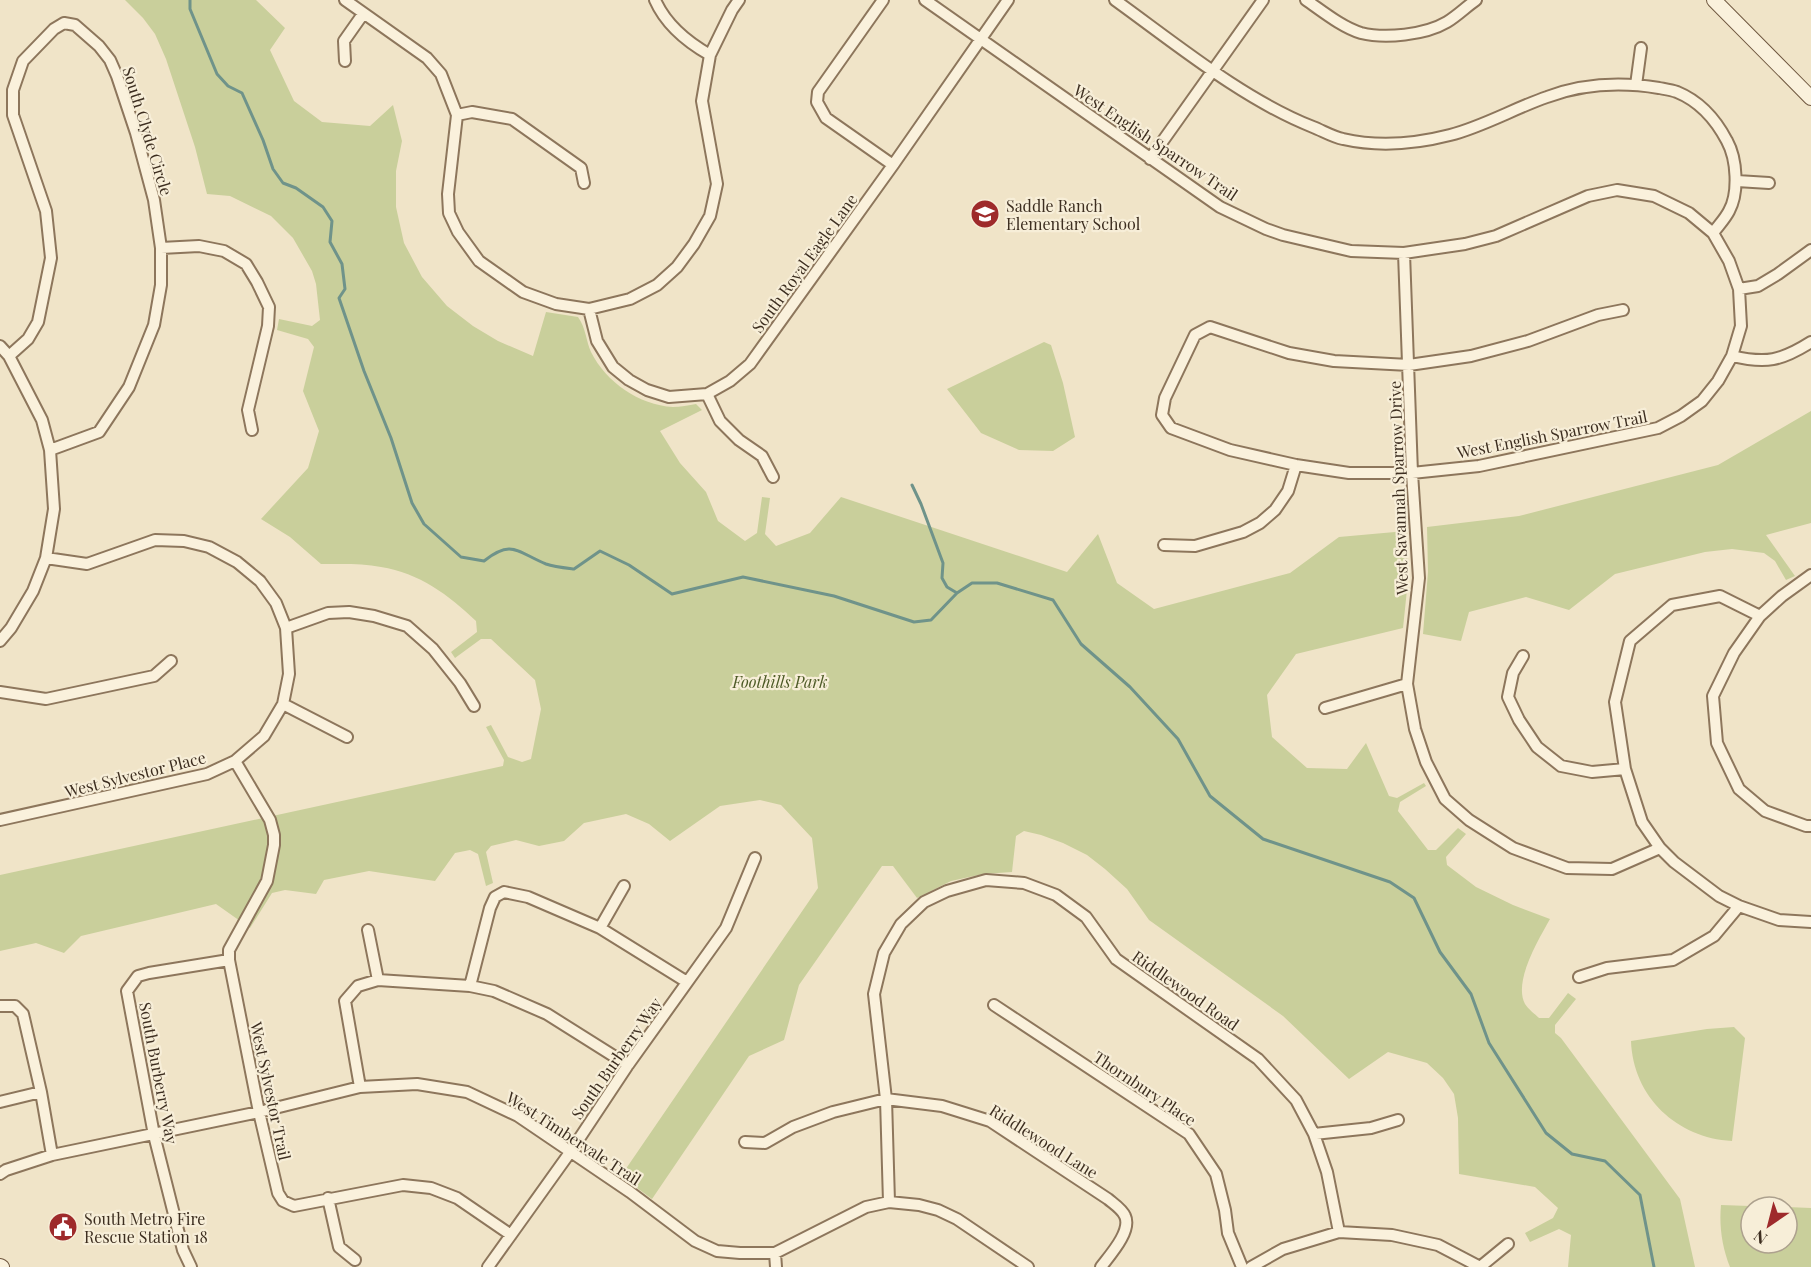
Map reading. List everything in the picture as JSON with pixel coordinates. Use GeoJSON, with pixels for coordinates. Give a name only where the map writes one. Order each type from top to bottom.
{"type":"FeatureCollection","features":[{"type":"Feature","properties":{"kind":"main road"},"geometry":{"type":"LineString","coordinates":[[1714,0],[1774,58],[1811,98]]}},
{"type":"Feature","properties":{"kind":"street"},"geometry":{"type":"LineString","coordinates":[[345,0],[427,58],[441,74],[458,115],[448,194],[449,213],[458,232],[479,261],[523,292],[556,304],[589,309],[630,299],[657,285],[677,267],[710,216],[717,184],[702,101],[710,55],[739,0]]}},
{"type":"Feature","properties":{"kind":"street"},"geometry":{"type":"LineString","coordinates":[[655,0],[660,12],[672,27],[696,48],[710,55]]}},
{"type":"Feature","properties":{"kind":"street"},"geometry":{"type":"LineString","coordinates":[[883,0],[818,92],[817,102],[826,118],[893,165]]}},
{"type":"Feature","properties":{"kind":"street","name":"West English Sparrow Trail"},"geometry":{"type":"LineString","coordinates":[[925,0],[1220,207],[1266,229],[1351,251],[1404,254],[1465,244],[1496,236],[1588,196],[1617,190],[1654,196],[1689,213],[1713,233],[1729,261],[1739,289],[1741,326],[1732,356],[1718,381],[1702,401],[1681,416],[1658,428],[1479,466],[1412,474],[1349,473],[1296,465],[1230,450],[1171,428],[1162,415],[1165,398],[1195,334],[1210,327],[1289,353],[1334,361],[1409,365],[1471,356],[1528,341],[1598,315],[1623,310]]}},
{"type":"Feature","properties":{"kind":"street","name":"South Royal Eagle Lane"},"geometry":{"type":"LineString","coordinates":[[589,309],[597,341],[613,367],[628,380],[646,390],[669,397],[707,394],[729,381],[750,364],[1008,0]]}},
{"type":"Feature","properties":{"kind":"street"},"geometry":{"type":"LineString","coordinates":[[1116,0],[1212,70],[1266,104],[1296,120],[1341,138],[1382,144],[1423,141],[1453,135],[1550,96],[1609,85],[1636,85],[1676,91],[1698,104],[1719,124],[1731,147],[1737,181],[1730,210],[1713,233]]}},
{"type":"Feature","properties":{"kind":"street"},"geometry":{"type":"LineString","coordinates":[[1150,159],[1263,0]]}},
{"type":"Feature","properties":{"kind":"street"},"geometry":{"type":"LineString","coordinates":[[1306,0],[1360,33],[1389,36],[1427,30],[1446,23],[1476,0]]}},
{"type":"Feature","properties":{"kind":"street"},"geometry":{"type":"LineString","coordinates":[[345,61],[344,41],[363,14]]}},
{"type":"Feature","properties":{"kind":"street","name":"South Clyde Circle"},"geometry":{"type":"LineString","coordinates":[[9,356],[28,339],[38,322],[51,258],[46,211],[13,115],[13,90],[23,61],[54,29],[64,23],[75,25],[99,46],[110,60],[117,76],[154,200],[161,248],[161,285],[154,325],[129,387],[99,432],[50,450]]}},
{"type":"Feature","properties":{"kind":"street"},"geometry":{"type":"LineString","coordinates":[[1636,85],[1641,48]]}},
{"type":"Feature","properties":{"kind":"street"},"geometry":{"type":"LineString","coordinates":[[458,115],[472,112],[512,119],[581,168],[584,183]]}},
{"type":"Feature","properties":{"kind":"street"},"geometry":{"type":"LineString","coordinates":[[1737,181],[1769,183]]}},
{"type":"Feature","properties":{"kind":"street"},"geometry":{"type":"LineString","coordinates":[[161,248],[199,246],[224,251],[246,264],[257,282],[269,307],[268,326],[248,410],[252,430]]}},
{"type":"Feature","properties":{"kind":"street"},"geometry":{"type":"LineString","coordinates":[[1739,289],[1758,286],[1811,250]]}},
{"type":"Feature","properties":{"kind":"street","name":"West Savannah Sparrow Drive"},"geometry":{"type":"LineString","coordinates":[[1404,254],[1412,474],[1419,578],[1407,684],[1415,729],[1426,762],[1445,799],[1469,820],[1513,848],[1567,868],[1612,869],[1660,848]]}},
{"type":"Feature","properties":{"kind":"street"},"geometry":{"type":"LineString","coordinates":[[1732,356],[1752,361],[1777,360],[1811,342]]}},
{"type":"Feature","properties":{"kind":"street"},"geometry":{"type":"LineString","coordinates":[[0,346],[9,356],[42,420],[50,450],[54,508],[46,558],[33,591],[11,628],[0,641]]}},
{"type":"Feature","properties":{"kind":"street"},"geometry":{"type":"LineString","coordinates":[[707,394],[720,421],[739,440],[762,456],[773,477]]}},
{"type":"Feature","properties":{"kind":"street"},"geometry":{"type":"LineString","coordinates":[[1164,545],[1195,546],[1243,532],[1260,523],[1275,510],[1288,492],[1296,465]]}},
{"type":"Feature","properties":{"kind":"street","name":"West Sylvestor Place"},"geometry":{"type":"LineString","coordinates":[[0,820],[207,774],[234,761],[264,736],[283,704],[290,674],[286,628],[276,603],[260,581],[237,562],[209,547],[184,541],[155,540],[87,564],[46,558]]}},
{"type":"Feature","properties":{"kind":"street"},"geometry":{"type":"LineString","coordinates":[[1811,575],[1782,596],[1760,616],[1734,653],[1713,696],[1717,743],[1739,789],[1765,811],[1811,826]]}},
{"type":"Feature","properties":{"kind":"street"},"geometry":{"type":"LineString","coordinates":[[1760,616],[1719,596],[1672,605],[1630,641],[1615,702],[1625,769],[1642,822],[1660,848],[1674,862],[1719,896],[1739,906],[1779,920],[1811,922]]}},
{"type":"Feature","properties":{"kind":"street"},"geometry":{"type":"LineString","coordinates":[[286,628],[328,613],[348,612],[375,616],[406,626],[433,649],[460,683],[474,706]]}},
{"type":"Feature","properties":{"kind":"street"},"geometry":{"type":"LineString","coordinates":[[1523,657],[1513,673],[1508,697],[1537,747],[1561,766],[1592,772],[1625,769]]}},
{"type":"Feature","properties":{"kind":"street"},"geometry":{"type":"LineString","coordinates":[[0,692],[46,699],[154,676],[171,661]]}},
{"type":"Feature","properties":{"kind":"street"},"geometry":{"type":"LineString","coordinates":[[1325,708],[1407,684]]}},
{"type":"Feature","properties":{"kind":"street"},"geometry":{"type":"LineString","coordinates":[[283,704],[347,737]]}},
{"type":"Feature","properties":{"kind":"street"},"geometry":{"type":"LineString","coordinates":[[229,960],[230,950],[267,881],[274,845],[270,820],[234,761]]}},
{"type":"Feature","properties":{"kind":"street","name":"South Burberry Way"},"geometry":{"type":"LineString","coordinates":[[489,1267],[628,1065],[726,928],[755,858]]}},
{"type":"Feature","properties":{"kind":"street","name":"Riddlewood Road"},"geometry":{"type":"LineString","coordinates":[[889,1202],[886,1099],[874,994],[884,952],[901,924],[924,902],[947,891],[986,880],[1024,883],[1056,895],[1086,917],[1116,959],[1258,1059],[1296,1100],[1314,1134],[1327,1172],[1338,1232]]}},
{"type":"Feature","properties":{"kind":"street"},"geometry":{"type":"LineString","coordinates":[[600,928],[624,886]]}},
{"type":"Feature","properties":{"kind":"street"},"geometry":{"type":"LineString","coordinates":[[470,986],[490,908],[495,897],[504,892],[528,897],[600,928],[687,982]]}},
{"type":"Feature","properties":{"kind":"street"},"geometry":{"type":"LineString","coordinates":[[1579,977],[1607,968],[1673,960],[1714,936],[1739,906]]}},
{"type":"Feature","properties":{"kind":"street"},"geometry":{"type":"LineString","coordinates":[[368,930],[378,980]]}},
{"type":"Feature","properties":{"kind":"street","name":"West Sylvestor Trail"},"geometry":{"type":"LineString","coordinates":[[229,960],[259,1112],[278,1193],[283,1201],[294,1206],[403,1185],[431,1188],[457,1198],[511,1235]]}},
{"type":"Feature","properties":{"kind":"street","name":"South Burberry Way"},"geometry":{"type":"LineString","coordinates":[[188,1266],[154,1134],[128,991],[138,976],[229,960]]}},
{"type":"Feature","properties":{"kind":"street"},"geometry":{"type":"LineString","coordinates":[[360,1087],[345,1001],[358,986],[378,980],[470,986],[494,991],[547,1014],[628,1065]]}},
{"type":"Feature","properties":{"kind":"street","name":"Thornbury Place"},"geometry":{"type":"LineString","coordinates":[[994,1005],[1189,1134],[1216,1174],[1228,1233],[1242,1267]]}},
{"type":"Feature","properties":{"kind":"street"},"geometry":{"type":"LineString","coordinates":[[0,1006],[15,1006],[23,1014],[41,1092],[52,1155]]}},
{"type":"Feature","properties":{"kind":"street","name":"West Timbervale Trail"},"geometry":{"type":"LineString","coordinates":[[0,1174],[52,1155],[259,1112],[360,1087],[417,1084],[467,1092],[518,1116],[630,1192],[696,1241],[717,1251],[776,1253],[866,1207],[889,1202],[919,1205],[938,1210],[957,1219],[1028,1267]]}},
{"type":"Feature","properties":{"kind":"street"},"geometry":{"type":"LineString","coordinates":[[0,1102],[41,1092]]}},
{"type":"Feature","properties":{"kind":"street","name":"Riddlewood Lane"},"geometry":{"type":"LineString","coordinates":[[746,1142],[765,1143],[793,1127],[833,1112],[886,1099],[942,1106],[990,1121],[1108,1199],[1124,1214],[1127,1221],[1126,1231],[1101,1267]]}},
{"type":"Feature","properties":{"kind":"street"},"geometry":{"type":"LineString","coordinates":[[1314,1134],[1371,1128],[1398,1120]]}},
{"type":"Feature","properties":{"kind":"street"},"geometry":{"type":"LineString","coordinates":[[328,1198],[339,1247],[355,1260]]}},
{"type":"Feature","properties":{"kind":"street"},"geometry":{"type":"LineString","coordinates":[[1251,1267],[1283,1249],[1338,1232],[1392,1235],[1438,1245],[1480,1267],[1508,1244]]}},
{"type":"Feature","properties":{"kind":"street"},"geometry":{"type":"LineString","coordinates":[[776,1253],[776,1267]]}},
{"type":"Feature","properties":{"kind":"green space","name":"Foothills Park"},"geometry":{"type":"Polygon","coordinates":[[[125,0],[256,0],[285,28],[270,50],[294,101],[322,122],[370,126],[393,105],[402,141],[396,171],[396,207],[404,243],[422,277],[447,306],[473,326],[498,341],[533,356],[546,312],[578,317],[597,363],[625,390],[636,397],[660,405],[676,407],[696,404],[702,410],[660,431],[680,463],[706,492],[718,521],[745,541],[757,533],[762,497],[770,498],[765,534],[776,546],[810,533],[841,497],[1067,572],[1098,534],[1117,583],[1154,609],[1290,573],[1339,537],[1406,531],[1408,580],[1403,628],[1296,654],[1267,695],[1272,737],[1307,768],[1347,769],[1366,743],[1389,796],[1397,798],[1424,783],[1426,786],[1400,802],[1398,811],[1428,850],[1436,850],[1458,828],[1466,834],[1446,857],[1447,865],[1476,887],[1513,905],[1550,919],[1525,972],[1522,995],[1525,1004],[1539,1018],[1549,1018],[1568,993],[1576,999],[1555,1025],[1555,1033],[1680,1199],[1695,1267],[1568,1267],[1571,1235],[1559,1229],[1530,1242],[1525,1233],[1553,1218],[1558,1208],[1535,1187],[1459,1174],[1458,1118],[1454,1094],[1443,1078],[1427,1063],[1388,1052],[1349,1079],[1283,1016],[1149,920],[1127,889],[1087,855],[1063,843],[1024,831],[1016,836],[1012,872],[983,874],[951,881],[917,898],[893,866],[882,866],[799,985],[784,1040],[749,1056],[652,1199],[621,1176],[818,888],[812,838],[781,805],[760,800],[720,806],[670,841],[649,824],[626,814],[584,823],[564,841],[539,846],[516,840],[491,846],[486,852],[493,883],[486,886],[478,854],[470,850],[455,853],[435,881],[369,871],[324,880],[316,894],[285,890],[272,893],[250,928],[216,904],[81,936],[64,953],[36,943],[0,951],[0,875],[503,766],[504,760],[486,727],[491,725],[508,757],[522,762],[531,759],[541,709],[535,680],[491,639],[481,639],[455,658],[451,652],[477,632],[476,621],[433,586],[408,574],[381,567],[321,564],[290,537],[261,519],[308,468],[319,431],[303,391],[314,347],[308,339],[277,330],[279,319],[312,326],[320,320],[316,284],[312,271],[293,238],[271,216],[230,196],[207,194],[195,147],[166,59],[155,34],[125,0]]]}},
{"type":"Feature","properties":{"kind":"green space"},"geometry":{"type":"Polygon","coordinates":[[[1044,342],[1051,345],[1063,383],[1075,437],[1053,451],[1019,450],[981,433],[947,389],[1044,342]]]}},
{"type":"Feature","properties":{"kind":"green space"},"geometry":{"type":"Polygon","coordinates":[[[1811,411],[1811,523],[1766,535],[1795,576],[1786,580],[1775,561],[1764,553],[1732,549],[1705,552],[1615,574],[1569,610],[1526,597],[1469,612],[1461,641],[1423,634],[1428,572],[1427,527],[1519,516],[1718,465],[1811,411]]]}},
{"type":"Feature","properties":{"kind":"green space"},"geometry":{"type":"Polygon","coordinates":[[[1734,1027],[1745,1038],[1732,1141],[1693,1132],[1676,1123],[1662,1111],[1649,1096],[1640,1080],[1631,1041],[1734,1027]]]}},
{"type":"Feature","properties":{"kind":"green space"},"geometry":{"type":"Polygon","coordinates":[[[1721,1205],[1739,1206],[1739,1255],[1799,1255],[1799,1208],[1811,1208],[1811,1267],[1730,1267],[1720,1221],[1721,1205]]]}},
{"type":"Feature","properties":{"kind":"waterway"},"geometry":{"type":"LineString","coordinates":[[190,0],[190,9],[217,74],[228,86],[242,93],[273,169],[283,183],[296,188],[323,207],[332,221],[330,242],[342,264],[345,289],[339,298],[364,371],[391,438],[412,503],[424,524],[461,557],[484,561],[501,550],[508,549],[521,552],[549,565],[574,569],[600,551],[629,565],[672,594],[743,577],[834,596],[914,622],[931,620],[957,593],[972,583],[997,583],[1053,600],[1081,644],[1130,687],[1178,739],[1210,796],[1263,839],[1390,882],[1414,898],[1440,952],[1471,994],[1489,1043],[1546,1133],[1572,1154],[1605,1161],[1640,1195],[1654,1267]]}},
{"type":"Feature","properties":{"kind":"waterway"},"geometry":{"type":"LineString","coordinates":[[912,485],[943,563],[942,578],[947,587],[957,593]]}},
{"type":"Feature","properties":{"kind":"place","name":"Saddle Ranch Elementary School"},"geometry":{"type":"Point","coordinates":[985,214]}},
{"type":"Feature","properties":{"kind":"place","name":"South Metro Fire Rescue Station 18"},"geometry":{"type":"Point","coordinates":[63,1227]}}]}
